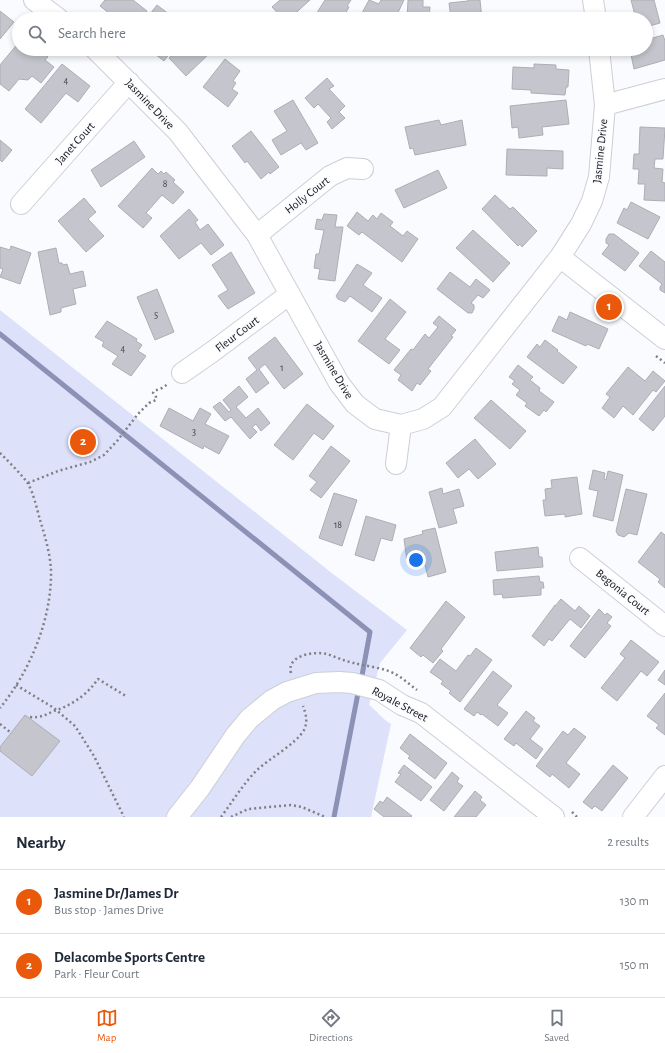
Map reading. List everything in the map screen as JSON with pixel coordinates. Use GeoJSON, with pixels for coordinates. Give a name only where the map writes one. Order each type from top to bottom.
{"type":"FeatureCollection","features":[{"type":"Feature","properties":{"kind":"street"},"geometry":{"type":"LineString","coordinates":[[34,0],[50,12]]}},
{"type":"Feature","properties":{"kind":"street"},"geometry":{"type":"LineString","coordinates":[[592,0],[595,12]]}},
{"type":"Feature","properties":{"kind":"street","name":"Jasmine Drive"},"geometry":{"type":"LineString","coordinates":[[102,56],[178,132],[257,234],[339,383],[355,404],[375,419],[401,425],[424,419],[442,407],[560,257],[581,224],[592,201],[599,177],[604,105],[600,56]]}},
{"type":"Feature","properties":{"kind":"street","name":"Janet Court"},"geometry":{"type":"LineString","coordinates":[[21,204],[129,82]]}},
{"type":"Feature","properties":{"kind":"street"},"geometry":{"type":"LineString","coordinates":[[604,105],[665,89]]}},
{"type":"Feature","properties":{"kind":"street","name":"Holly Court"},"geometry":{"type":"LineString","coordinates":[[257,234],[330,176],[347,168],[363,169]]}},
{"type":"Feature","properties":{"kind":"street"},"geometry":{"type":"LineString","coordinates":[[560,257],[665,339]]}},
{"type":"Feature","properties":{"kind":"street","name":"Fleur Court"},"geometry":{"type":"LineString","coordinates":[[182,373],[290,294]]}},
{"type":"Feature","properties":{"kind":"street"},"geometry":{"type":"LineString","coordinates":[[396,464],[401,425]]}},
{"type":"Feature","properties":{"kind":"street","name":"Begonia Court"},"geometry":{"type":"LineString","coordinates":[[580,558],[665,626]]}},
{"type":"Feature","properties":{"kind":"street","name":"Royale Street"},"geometry":{"type":"LineString","coordinates":[[178,817],[200,788],[235,736],[249,719],[272,700],[296,689],[316,684],[339,682],[379,690],[402,705],[426,716],[554,817]]}},
{"type":"Feature","properties":{"kind":"street"},"geometry":{"type":"LineString","coordinates":[[633,817],[665,776]]}},
{"type":"Feature","properties":{"kind":"path"},"geometry":{"type":"LineString","coordinates":[[28,484],[58,471],[90,462],[104,455],[148,403],[156,400],[157,398],[153,393],[154,390],[162,388],[182,373]]}},
{"type":"Feature","properties":{"kind":"path"},"geometry":{"type":"LineString","coordinates":[[0,453],[28,484],[49,555],[51,586],[39,636],[26,668],[0,708]]}},
{"type":"Feature","properties":{"kind":"path"},"geometry":{"type":"LineString","coordinates":[[30,717],[39,718],[78,700],[94,685],[98,679],[126,696]]}},
{"type":"Feature","properties":{"kind":"path"},"geometry":{"type":"LineString","coordinates":[[16,685],[56,711],[75,726],[88,746],[124,817]]}},
{"type":"Feature","properties":{"kind":"path"},"geometry":{"type":"LineString","coordinates":[[221,817],[248,780],[303,732],[306,724],[306,714],[296,689]]}},
{"type":"Feature","properties":{"kind":"path"},"geometry":{"type":"LineString","coordinates":[[0,724],[10,732]]}},
{"type":"Feature","properties":{"kind":"path"},"geometry":{"type":"LineString","coordinates":[[231,817],[248,809],[291,805],[315,812],[325,817]]}},
{"type":"Feature","properties":{"kind":"shaded area"},"geometry":{"type":"Polygon","coordinates":[[[0,310],[333,574],[407,630],[380,663],[369,705],[391,724],[371,817],[0,817],[0,310]]]}},
{"type":"Feature","properties":{"kind":"building"},"geometry":{"type":"Polygon","coordinates":[[[105,0],[133,0],[147,11],[108,12],[100,6],[105,0]]]}},
{"type":"Feature","properties":{"kind":"building"},"geometry":{"type":"Polygon","coordinates":[[[280,0],[310,0],[297,12],[277,12],[272,7],[280,0]]]}},
{"type":"Feature","properties":{"kind":"building"},"geometry":{"type":"Polygon","coordinates":[[[325,0],[351,0],[347,6],[349,7],[346,12],[317,12],[325,0]]]}},
{"type":"Feature","properties":{"kind":"building"},"geometry":{"type":"Polygon","coordinates":[[[369,0],[379,4],[381,0],[404,0],[398,12],[363,12],[369,0]]]}},
{"type":"Feature","properties":{"kind":"building"},"geometry":{"type":"Polygon","coordinates":[[[408,0],[423,0],[423,7],[430,7],[430,12],[407,12],[408,0]]]}},
{"type":"Feature","properties":{"kind":"building"},"geometry":{"type":"Polygon","coordinates":[[[480,0],[481,12],[450,12],[449,3],[480,0]]]}},
{"type":"Feature","properties":{"kind":"building"},"geometry":{"type":"Polygon","coordinates":[[[631,0],[654,0],[660,23],[653,25],[653,12],[634,12],[631,0]]]}},
{"type":"Feature","properties":{"kind":"building"},"geometry":{"type":"Polygon","coordinates":[[[157,5],[166,12],[152,12],[157,5]]]}},
{"type":"Feature","properties":{"kind":"building"},"geometry":{"type":"Polygon","coordinates":[[[0,11],[12,20],[12,24],[0,39],[0,11]]]}},
{"type":"Feature","properties":{"kind":"building"},"geometry":{"type":"Polygon","coordinates":[[[663,35],[665,41],[665,60],[634,69],[631,56],[653,56],[653,38],[663,35]]]}},
{"type":"Feature","properties":{"kind":"building"},"geometry":{"type":"Polygon","coordinates":[[[12,50],[12,56],[47,56],[48,57],[45,60],[54,67],[41,83],[32,76],[28,80],[19,79],[9,91],[0,84],[0,65],[12,50]]]}},
{"type":"Feature","properties":{"kind":"building"},"geometry":{"type":"Polygon","coordinates":[[[158,56],[168,56],[164,61],[158,56]]]}},
{"type":"Feature","properties":{"kind":"building"},"geometry":{"type":"Polygon","coordinates":[[[171,56],[207,56],[186,76],[169,58],[171,56]]]}},
{"type":"Feature","properties":{"kind":"building"},"geometry":{"type":"Polygon","coordinates":[[[225,59],[240,71],[233,81],[236,83],[232,89],[238,93],[228,107],[203,87],[225,59]]]}},
{"type":"Feature","properties":{"kind":"building"},"geometry":{"type":"Polygon","coordinates":[[[62,64],[90,86],[78,102],[66,93],[41,123],[25,109],[62,64]]]}},
{"type":"Feature","properties":{"kind":"building"},"geometry":{"type":"Polygon","coordinates":[[[534,64],[556,65],[556,69],[569,70],[568,87],[566,87],[565,95],[531,93],[531,90],[512,89],[513,67],[534,68],[534,64]]]}},
{"type":"Feature","properties":{"kind":"building"},"geometry":{"type":"Polygon","coordinates":[[[327,78],[334,86],[329,89],[345,106],[339,112],[345,118],[332,129],[327,122],[331,118],[318,104],[314,108],[305,98],[327,78]]]}},
{"type":"Feature","properties":{"kind":"building"},"geometry":{"type":"Polygon","coordinates":[[[293,100],[318,143],[306,150],[301,143],[281,155],[272,140],[287,131],[274,111],[293,100]]]}},
{"type":"Feature","properties":{"kind":"building"},"geometry":{"type":"Polygon","coordinates":[[[566,100],[569,124],[542,127],[543,135],[519,138],[518,127],[512,128],[510,106],[566,100]]]}},
{"type":"Feature","properties":{"kind":"building"},"geometry":{"type":"Polygon","coordinates":[[[439,120],[441,125],[462,120],[466,145],[415,155],[413,148],[410,149],[405,127],[439,120]]]}},
{"type":"Feature","properties":{"kind":"building"},"geometry":{"type":"Polygon","coordinates":[[[640,127],[665,128],[663,159],[655,159],[654,168],[663,169],[662,182],[665,183],[665,201],[644,200],[645,184],[638,184],[639,169],[633,169],[634,154],[639,154],[640,127]]]}},
{"type":"Feature","properties":{"kind":"building"},"geometry":{"type":"Polygon","coordinates":[[[251,131],[279,167],[270,174],[269,172],[261,179],[247,161],[245,163],[232,146],[251,131]]]}},
{"type":"Feature","properties":{"kind":"building"},"geometry":{"type":"Polygon","coordinates":[[[0,140],[12,150],[2,162],[0,160],[0,140]]]}},
{"type":"Feature","properties":{"kind":"building"},"geometry":{"type":"Polygon","coordinates":[[[134,141],[145,157],[101,187],[91,170],[134,141]]]}},
{"type":"Feature","properties":{"kind":"building"},"geometry":{"type":"Polygon","coordinates":[[[507,149],[563,151],[563,169],[547,168],[547,176],[506,175],[507,149]]]}},
{"type":"Feature","properties":{"kind":"building"},"geometry":{"type":"Polygon","coordinates":[[[152,168],[158,174],[161,171],[164,174],[166,172],[175,180],[173,182],[184,192],[173,204],[162,195],[146,213],[152,218],[143,228],[118,206],[152,168]]]}},
{"type":"Feature","properties":{"kind":"building"},"geometry":{"type":"Polygon","coordinates":[[[438,170],[447,188],[404,208],[395,190],[438,170]]]}},
{"type":"Feature","properties":{"kind":"building"},"geometry":{"type":"Polygon","coordinates":[[[495,195],[510,209],[513,207],[537,231],[522,247],[520,244],[518,246],[482,209],[495,195]]]}},
{"type":"Feature","properties":{"kind":"building"},"geometry":{"type":"Polygon","coordinates":[[[84,198],[96,212],[88,219],[104,236],[86,252],[58,221],[84,198]]]}},
{"type":"Feature","properties":{"kind":"building"},"geometry":{"type":"Polygon","coordinates":[[[631,202],[660,217],[648,239],[617,223],[624,208],[627,210],[631,202]]]}},
{"type":"Feature","properties":{"kind":"building"},"geometry":{"type":"Polygon","coordinates":[[[189,209],[198,220],[195,222],[200,230],[208,224],[224,245],[211,255],[201,243],[179,259],[160,236],[189,209]]]}},
{"type":"Feature","properties":{"kind":"building"},"geometry":{"type":"Polygon","coordinates":[[[357,212],[368,221],[373,215],[377,219],[381,213],[393,222],[390,226],[403,236],[407,231],[418,239],[402,262],[362,232],[359,235],[347,226],[357,212]]]}},
{"type":"Feature","properties":{"kind":"building"},"geometry":{"type":"Polygon","coordinates":[[[324,214],[337,215],[335,227],[343,227],[335,281],[318,279],[320,269],[314,268],[316,254],[319,254],[324,230],[315,229],[317,219],[322,220],[324,214]]]}},
{"type":"Feature","properties":{"kind":"building"},"geometry":{"type":"Polygon","coordinates":[[[473,230],[510,263],[493,282],[456,248],[473,230]]]}},
{"type":"Feature","properties":{"kind":"building"},"geometry":{"type":"Polygon","coordinates":[[[609,234],[614,234],[639,253],[625,271],[602,254],[609,245],[606,243],[606,239],[609,234]]]}},
{"type":"Feature","properties":{"kind":"building"},"geometry":{"type":"Polygon","coordinates":[[[11,246],[31,253],[20,284],[0,277],[3,269],[0,268],[0,247],[10,250],[11,246]]]}},
{"type":"Feature","properties":{"kind":"building"},"geometry":{"type":"Polygon","coordinates":[[[56,248],[59,263],[62,263],[63,265],[67,264],[70,274],[83,271],[86,286],[73,289],[76,304],[61,308],[61,312],[50,315],[38,252],[56,248]]]}},
{"type":"Feature","properties":{"kind":"building"},"geometry":{"type":"Polygon","coordinates":[[[651,251],[665,262],[665,293],[660,290],[662,284],[639,266],[651,251]]]}},
{"type":"Feature","properties":{"kind":"building"},"geometry":{"type":"Polygon","coordinates":[[[231,252],[255,293],[228,309],[218,296],[228,290],[212,265],[231,252]]]}},
{"type":"Feature","properties":{"kind":"building"},"geometry":{"type":"Polygon","coordinates":[[[357,264],[372,273],[363,285],[382,298],[372,312],[350,296],[345,302],[338,299],[336,296],[357,264]]]}},
{"type":"Feature","properties":{"kind":"building"},"geometry":{"type":"Polygon","coordinates":[[[450,272],[470,287],[476,279],[490,290],[483,298],[478,295],[471,303],[474,305],[472,313],[468,313],[437,289],[450,272]]]}},
{"type":"Feature","properties":{"kind":"building"},"geometry":{"type":"Polygon","coordinates":[[[157,289],[174,332],[155,340],[137,297],[157,289]]]}},
{"type":"Feature","properties":{"kind":"building"},"geometry":{"type":"Polygon","coordinates":[[[390,299],[406,312],[385,339],[400,350],[389,364],[358,341],[390,299]]]}},
{"type":"Feature","properties":{"kind":"building"},"geometry":{"type":"Polygon","coordinates":[[[570,312],[608,329],[599,349],[587,344],[586,346],[552,331],[559,316],[567,320],[570,312]]]}},
{"type":"Feature","properties":{"kind":"building"},"geometry":{"type":"Polygon","coordinates":[[[439,316],[456,330],[451,336],[453,337],[428,369],[431,371],[420,385],[417,383],[412,391],[398,380],[401,375],[394,370],[411,349],[413,350],[425,334],[429,338],[438,327],[433,323],[439,316]]]}},
{"type":"Feature","properties":{"kind":"building"},"geometry":{"type":"Polygon","coordinates":[[[107,321],[137,339],[136,341],[142,345],[138,351],[146,356],[131,376],[112,364],[118,356],[102,346],[104,342],[95,337],[107,321]]]}},
{"type":"Feature","properties":{"kind":"building"},"geometry":{"type":"Polygon","coordinates":[[[275,337],[303,374],[284,389],[265,364],[259,369],[269,383],[256,393],[246,379],[257,370],[248,358],[275,337]]]}},
{"type":"Feature","properties":{"kind":"building"},"geometry":{"type":"Polygon","coordinates":[[[545,340],[577,367],[563,384],[527,357],[537,344],[540,347],[545,340]]]}},
{"type":"Feature","properties":{"kind":"building"},"geometry":{"type":"Polygon","coordinates":[[[518,365],[533,377],[530,380],[540,388],[539,391],[554,402],[546,412],[544,410],[539,416],[525,406],[527,403],[516,395],[520,390],[512,384],[515,381],[509,377],[518,365]]]}},
{"type":"Feature","properties":{"kind":"building"},"geometry":{"type":"Polygon","coordinates":[[[628,367],[645,381],[653,371],[665,381],[656,392],[653,390],[633,415],[623,406],[614,418],[602,408],[610,397],[606,394],[628,367]]]}},
{"type":"Feature","properties":{"kind":"building"},"geometry":{"type":"Polygon","coordinates":[[[239,386],[248,397],[236,407],[246,418],[258,408],[270,423],[261,431],[256,424],[252,427],[257,432],[250,439],[231,417],[225,421],[213,407],[220,402],[229,412],[231,410],[223,400],[239,386]]]}},
{"type":"Feature","properties":{"kind":"building"},"geometry":{"type":"Polygon","coordinates":[[[665,386],[665,416],[653,431],[639,419],[665,386]]]}},
{"type":"Feature","properties":{"kind":"building"},"geometry":{"type":"Polygon","coordinates":[[[491,400],[526,431],[510,449],[474,418],[491,400]]]}},
{"type":"Feature","properties":{"kind":"building"},"geometry":{"type":"Polygon","coordinates":[[[307,404],[334,426],[323,440],[314,433],[293,460],[274,445],[307,404]]]}},
{"type":"Feature","properties":{"kind":"building"},"geometry":{"type":"Polygon","coordinates":[[[169,408],[193,421],[200,408],[211,414],[205,424],[229,436],[219,454],[204,446],[203,449],[160,426],[169,408]]]}},
{"type":"Feature","properties":{"kind":"building"},"geometry":{"type":"Polygon","coordinates":[[[475,439],[496,464],[478,479],[469,469],[458,478],[446,463],[475,439]]]}},
{"type":"Feature","properties":{"kind":"building"},"geometry":{"type":"Polygon","coordinates":[[[331,446],[350,461],[321,498],[310,490],[317,482],[309,476],[331,446]]]}},
{"type":"Feature","properties":{"kind":"building"},"geometry":{"type":"Polygon","coordinates":[[[593,470],[605,473],[604,479],[606,480],[608,471],[623,475],[613,521],[593,516],[598,491],[589,489],[593,470]]]}},
{"type":"Feature","properties":{"kind":"building"},"geometry":{"type":"Polygon","coordinates":[[[577,477],[582,514],[565,517],[565,514],[545,516],[543,500],[546,500],[545,489],[552,488],[551,480],[577,477]]]}},
{"type":"Feature","properties":{"kind":"building"},"geometry":{"type":"Polygon","coordinates":[[[442,488],[443,494],[459,489],[464,506],[453,509],[457,523],[439,528],[429,492],[442,488]]]}},
{"type":"Feature","properties":{"kind":"building"},"geometry":{"type":"Polygon","coordinates":[[[626,489],[647,494],[637,535],[629,533],[624,537],[618,535],[616,531],[626,489]]]}},
{"type":"Feature","properties":{"kind":"building"},"geometry":{"type":"Polygon","coordinates":[[[334,493],[357,500],[342,546],[319,538],[334,493]]]}},
{"type":"Feature","properties":{"kind":"building"},"geometry":{"type":"Polygon","coordinates":[[[366,516],[396,525],[392,541],[381,538],[374,561],[355,555],[366,516]]]}},
{"type":"Feature","properties":{"kind":"building"},"geometry":{"type":"Polygon","coordinates":[[[435,528],[446,572],[428,577],[423,557],[407,561],[404,539],[423,534],[422,531],[435,528]]]}},
{"type":"Feature","properties":{"kind":"building"},"geometry":{"type":"Polygon","coordinates":[[[661,532],[665,535],[665,588],[658,582],[660,579],[638,562],[661,532]]]}},
{"type":"Feature","properties":{"kind":"building"},"geometry":{"type":"Polygon","coordinates":[[[538,547],[539,557],[542,557],[543,567],[497,571],[495,552],[538,547]]]}},
{"type":"Feature","properties":{"kind":"building"},"geometry":{"type":"Polygon","coordinates":[[[539,576],[540,582],[543,582],[544,588],[541,588],[541,595],[503,598],[502,594],[494,595],[493,580],[539,576]]]}},
{"type":"Feature","properties":{"kind":"building"},"geometry":{"type":"Polygon","coordinates":[[[561,599],[575,611],[579,606],[590,616],[581,628],[570,619],[552,641],[549,639],[544,646],[532,636],[561,599]]]}},
{"type":"Feature","properties":{"kind":"building"},"geometry":{"type":"Polygon","coordinates":[[[446,601],[465,617],[441,649],[443,651],[433,663],[423,655],[421,657],[410,648],[446,601]]]}},
{"type":"Feature","properties":{"kind":"building"},"geometry":{"type":"Polygon","coordinates":[[[599,609],[605,615],[607,613],[612,617],[607,623],[611,626],[585,658],[570,646],[599,609]]]}},
{"type":"Feature","properties":{"kind":"building"},"geometry":{"type":"Polygon","coordinates":[[[631,640],[659,662],[647,676],[641,671],[617,701],[601,688],[625,658],[620,654],[631,640]]]}},
{"type":"Feature","properties":{"kind":"building"},"geometry":{"type":"Polygon","coordinates":[[[476,648],[492,660],[460,702],[449,693],[451,691],[441,684],[443,681],[430,672],[440,659],[456,671],[468,655],[470,656],[476,648]]]}},
{"type":"Feature","properties":{"kind":"building"},"geometry":{"type":"Polygon","coordinates":[[[665,670],[665,685],[658,680],[665,670]]]}},
{"type":"Feature","properties":{"kind":"building"},"geometry":{"type":"Polygon","coordinates":[[[493,671],[512,686],[497,705],[508,713],[498,726],[482,714],[481,715],[477,712],[474,716],[464,709],[493,671]]]}},
{"type":"Feature","properties":{"kind":"building"},"geometry":{"type":"Polygon","coordinates":[[[665,693],[665,735],[656,728],[659,725],[647,716],[665,693]]]}},
{"type":"Feature","properties":{"kind":"building"},"geometry":{"type":"Polygon","coordinates":[[[526,711],[535,718],[533,721],[540,726],[530,739],[543,749],[536,759],[516,743],[514,746],[504,739],[526,711]]]}},
{"type":"Feature","properties":{"kind":"building"},"geometry":{"type":"Polygon","coordinates":[[[25,715],[60,741],[32,776],[0,751],[0,747],[25,715]]]}},
{"type":"Feature","properties":{"kind":"building"},"geometry":{"type":"Polygon","coordinates":[[[574,728],[586,737],[566,763],[580,774],[569,788],[552,774],[550,777],[536,766],[563,731],[568,735],[574,728]]]}},
{"type":"Feature","properties":{"kind":"building"},"geometry":{"type":"Polygon","coordinates":[[[410,734],[447,763],[435,779],[408,758],[410,756],[400,748],[410,734]]]}},
{"type":"Feature","properties":{"kind":"building"},"geometry":{"type":"Polygon","coordinates":[[[404,765],[432,787],[421,801],[395,782],[401,774],[398,773],[404,765]]]}},
{"type":"Feature","properties":{"kind":"building"},"geometry":{"type":"Polygon","coordinates":[[[613,765],[628,778],[602,811],[595,806],[592,809],[583,802],[613,765]]]}},
{"type":"Feature","properties":{"kind":"building"},"geometry":{"type":"Polygon","coordinates":[[[452,772],[459,778],[457,782],[463,786],[444,811],[430,800],[452,772]]]}},
{"type":"Feature","properties":{"kind":"building"},"geometry":{"type":"Polygon","coordinates":[[[475,791],[482,797],[480,800],[486,805],[476,817],[454,817],[475,791]]]}},
{"type":"Feature","properties":{"kind":"building"},"geometry":{"type":"Polygon","coordinates":[[[387,797],[412,816],[384,817],[374,809],[380,801],[383,803],[387,797]]]}},
{"type":"Feature","properties":{"kind":"waterway"},"geometry":{"type":"LineString","coordinates":[[0,334],[370,632],[361,681]]}},
{"type":"Feature","properties":{"kind":"waterway"},"geometry":{"type":"LineString","coordinates":[[334,817],[359,688]]}},
{"type":"Feature","properties":{"kind":"place","name":"Jasmine Dr/James Dr"},"geometry":{"type":"Point","coordinates":[609,307]}},
{"type":"Feature","properties":{"kind":"place","name":"Delacombe Sports Centre"},"geometry":{"type":"Point","coordinates":[83,442]}}]}
